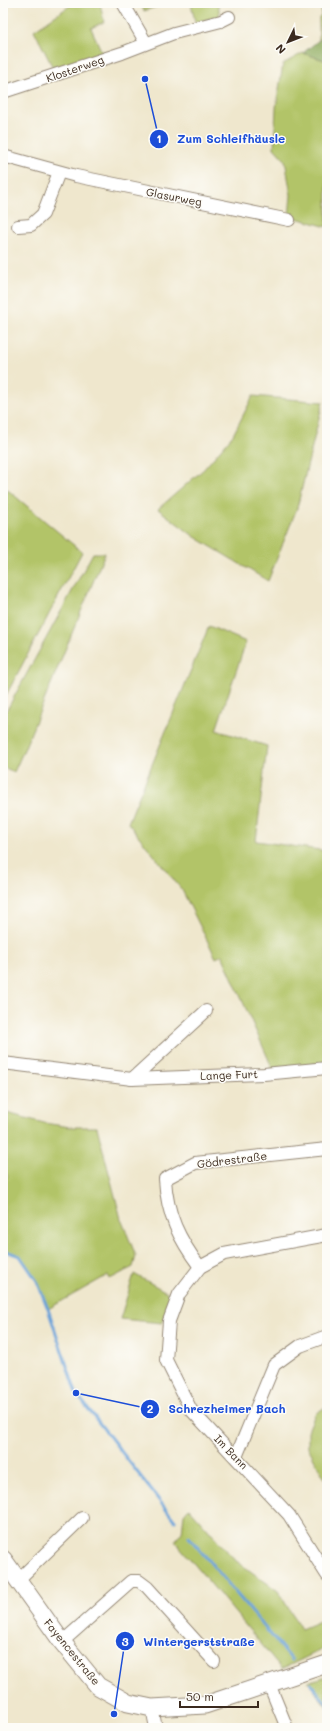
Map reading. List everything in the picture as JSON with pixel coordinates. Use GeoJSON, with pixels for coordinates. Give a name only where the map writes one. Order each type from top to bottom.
{"type":"FeatureCollection","features":[{"type":"Feature","properties":{"kind":"street"},"geometry":{"type":"LineString","coordinates":[[123,3],[146,43]]}},
{"type":"Feature","properties":{"kind":"street","name":"Klosterweg"},"geometry":{"type":"LineString","coordinates":[[3,92],[51,77],[174,33],[221,21],[229,17]]}},
{"type":"Feature","properties":{"kind":"street","name":"Glasurweg"},"geometry":{"type":"LineString","coordinates":[[3,156],[59,172],[146,192],[289,220]]}},
{"type":"Feature","properties":{"kind":"street"},"geometry":{"type":"LineString","coordinates":[[18,226],[31,225],[43,214],[59,172]]}},
{"type":"Feature","properties":{"kind":"street"},"geometry":{"type":"LineString","coordinates":[[132,1079],[206,1011]]}},
{"type":"Feature","properties":{"kind":"street","name":"Lange Furt"},"geometry":{"type":"LineString","coordinates":[[3,1063],[132,1079],[264,1074],[327,1068]]}},
{"type":"Feature","properties":{"kind":"street","name":"Gödrestraße"},"geometry":{"type":"LineString","coordinates":[[200,1267],[185,1248],[170,1215],[166,1199],[165,1179],[195,1163],[327,1149]]}},
{"type":"Feature","properties":{"kind":"street","name":"Im Bann"},"geometry":{"type":"LineString","coordinates":[[327,1235],[224,1254],[200,1267],[179,1294],[169,1321],[166,1360],[191,1410],[289,1514],[327,1575]]}},
{"type":"Feature","properties":{"kind":"street"},"geometry":{"type":"LineString","coordinates":[[236,1457],[274,1365],[300,1346],[327,1336]]}},
{"type":"Feature","properties":{"kind":"street"},"geometry":{"type":"LineString","coordinates":[[18,1580],[82,1518]]}},
{"type":"Feature","properties":{"kind":"street","name":"Fayencestraße"},"geometry":{"type":"LineString","coordinates":[[3,1559],[62,1642],[98,1686],[128,1704],[152,1708],[205,1705],[327,1664]]}},
{"type":"Feature","properties":{"kind":"street"},"geometry":{"type":"LineString","coordinates":[[62,1642],[131,1581],[139,1581],[147,1587],[214,1661]]}},
{"type":"Feature","properties":{"kind":"street"},"geometry":{"type":"LineString","coordinates":[[269,1684],[287,1728]]}},
{"type":"Feature","properties":{"kind":"street"},"geometry":{"type":"LineString","coordinates":[[152,1708],[156,1728]]}},
{"type":"Feature","properties":{"kind":"green space"},"geometry":{"type":"Polygon","coordinates":[[[74,3],[100,3],[104,22],[91,28],[104,57],[56,74],[34,30],[74,3]]]}},
{"type":"Feature","properties":{"kind":"green space"},"geometry":{"type":"Polygon","coordinates":[[[140,3],[168,3],[144,11],[140,3]]]}},
{"type":"Feature","properties":{"kind":"green space"},"geometry":{"type":"Polygon","coordinates":[[[191,3],[218,3],[220,17],[195,22],[191,3]]]}},
{"type":"Feature","properties":{"kind":"green space"},"geometry":{"type":"Polygon","coordinates":[[[320,3],[327,3],[327,39],[319,40],[319,17],[322,14],[320,3]]]}},
{"type":"Feature","properties":{"kind":"green space"},"geometry":{"type":"Polygon","coordinates":[[[327,39],[327,61],[303,53],[319,40],[327,39]]]}},
{"type":"Feature","properties":{"kind":"green space"},"geometry":{"type":"Polygon","coordinates":[[[303,53],[327,61],[327,227],[289,216],[291,195],[285,160],[274,148],[276,108],[283,64],[303,53]]]}},
{"type":"Feature","properties":{"kind":"green space"},"geometry":{"type":"Polygon","coordinates":[[[253,396],[323,402],[297,508],[268,581],[195,537],[158,509],[204,469],[233,435],[253,396]]]}},
{"type":"Feature","properties":{"kind":"green space"},"geometry":{"type":"Polygon","coordinates":[[[3,486],[82,552],[3,701],[3,486]]]}},
{"type":"Feature","properties":{"kind":"green space"},"geometry":{"type":"Polygon","coordinates":[[[93,553],[105,553],[14,772],[3,767],[3,717],[93,553]]]}},
{"type":"Feature","properties":{"kind":"green space"},"geometry":{"type":"Polygon","coordinates":[[[209,626],[246,642],[216,730],[267,746],[256,841],[327,851],[327,1063],[272,1069],[222,955],[216,958],[182,890],[128,823],[209,626]]]}},
{"type":"Feature","properties":{"kind":"green space"},"geometry":{"type":"Polygon","coordinates":[[[3,1112],[44,1123],[70,1127],[97,1127],[121,1219],[136,1256],[133,1267],[110,1279],[108,1275],[48,1309],[37,1281],[20,1256],[3,1249],[3,1179],[8,1176],[6,1174],[3,1175],[3,1112]]]}},
{"type":"Feature","properties":{"kind":"green space"},"geometry":{"type":"Polygon","coordinates":[[[134,1274],[172,1295],[162,1323],[120,1319],[134,1274]]]}},
{"type":"Feature","properties":{"kind":"green space"},"geometry":{"type":"Polygon","coordinates":[[[327,1406],[327,1483],[308,1447],[308,1431],[315,1414],[327,1406]]]}},
{"type":"Feature","properties":{"kind":"green space"},"geometry":{"type":"Polygon","coordinates":[[[189,1508],[235,1560],[278,1591],[301,1629],[327,1618],[327,1647],[282,1669],[175,1541],[182,1532],[184,1514],[189,1508]]]}},
{"type":"Feature","properties":{"kind":"green space"},"geometry":{"type":"Polygon","coordinates":[[[327,1676],[327,1707],[308,1682],[327,1676]]]}},
{"type":"Feature","properties":{"kind":"waterway"},"geometry":{"type":"LineString","coordinates":[[3,1250],[20,1256],[37,1281],[76,1393],[175,1521]]}},
{"type":"Feature","properties":{"kind":"waterway"},"geometry":{"type":"LineString","coordinates":[[189,1537],[292,1660]]}},
{"type":"Feature","properties":{"kind":"waterway"},"geometry":{"type":"LineString","coordinates":[[311,1684],[327,1704]]}},
{"type":"Feature","properties":{"kind":"place","name":"Zum Schleifhäusle"},"geometry":{"type":"Point","coordinates":[145,79]}},
{"type":"Feature","properties":{"kind":"place","name":"Schrezheimer Bach"},"geometry":{"type":"Point","coordinates":[76,1393]}},
{"type":"Feature","properties":{"kind":"place","name":"Wintergerststraße"},"geometry":{"type":"Point","coordinates":[114,1714]}}]}
